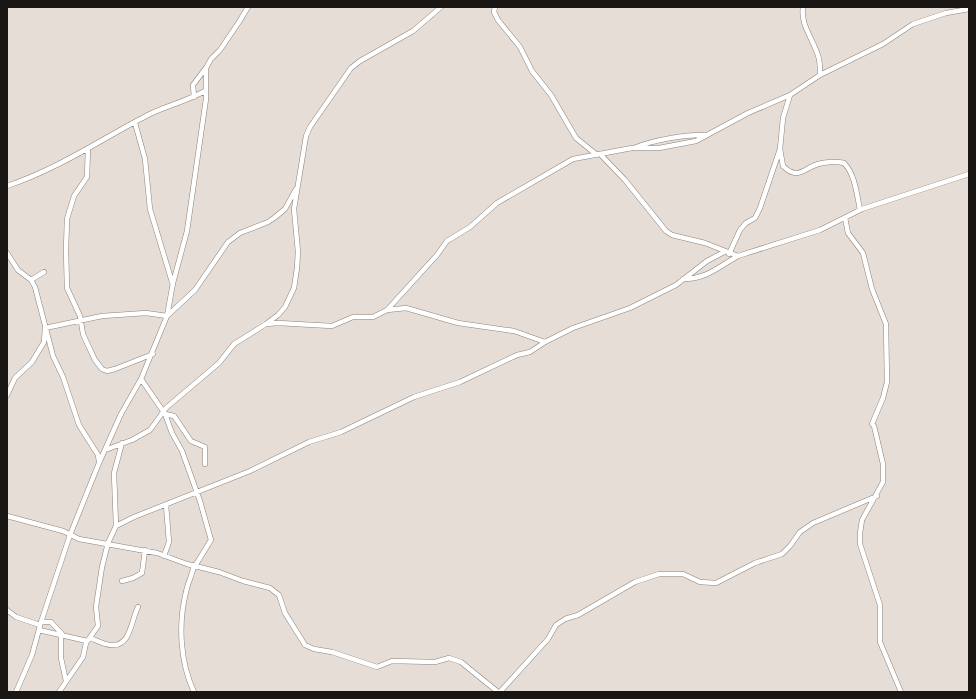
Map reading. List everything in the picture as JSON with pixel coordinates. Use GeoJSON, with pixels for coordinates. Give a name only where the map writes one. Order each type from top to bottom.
{"type":"FeatureCollection","features":[{"type":"Feature","properties":{"kind":"street"},"geometry":{"type":"LineString","coordinates":[[194,97],[193,84],[240,22],[248,7]]}},
{"type":"Feature","properties":{"kind":"street"},"geometry":{"type":"LineString","coordinates":[[106,450],[150,430],[177,398],[216,367],[234,344],[266,324],[278,315],[285,307],[294,288],[298,252],[294,212],[308,131],[344,76],[360,61],[413,31],[441,7]]}},
{"type":"Feature","properties":{"kind":"street"},"geometry":{"type":"LineString","coordinates":[[495,7],[494,12],[498,20],[520,46],[532,71],[551,95],[576,138],[599,154],[625,180],[666,231],[672,235],[705,242],[724,252],[738,256]]}},
{"type":"Feature","properties":{"kind":"street"},"geometry":{"type":"LineString","coordinates":[[803,7],[802,16],[819,58],[820,75]]}},
{"type":"Feature","properties":{"kind":"street"},"geometry":{"type":"LineString","coordinates":[[387,310],[437,255],[445,244],[470,226],[497,203],[573,159],[632,148],[659,148],[685,144],[709,136],[748,113],[790,95],[820,75],[878,47],[917,22],[946,13],[969,9]]}},
{"type":"Feature","properties":{"kind":"street"},"geometry":{"type":"LineString","coordinates":[[16,692],[32,655],[70,535],[99,463],[121,414],[141,379],[167,316],[173,283],[187,231],[206,99],[206,68]]}},
{"type":"Feature","properties":{"kind":"street"},"geometry":{"type":"LineString","coordinates":[[7,186],[46,172],[159,110],[205,92]]}},
{"type":"Feature","properties":{"kind":"street"},"geometry":{"type":"LineString","coordinates":[[729,254],[744,224],[758,215],[780,149],[783,118],[790,95]]}},
{"type":"Feature","properties":{"kind":"street"},"geometry":{"type":"LineString","coordinates":[[135,123],[145,159],[150,209],[173,283]]}},
{"type":"Feature","properties":{"kind":"street"},"geometry":{"type":"LineString","coordinates":[[88,148],[87,175],[84,184],[74,196],[67,219],[66,284],[81,320],[87,344],[98,365],[104,370],[116,369],[152,354]]}},
{"type":"Feature","properties":{"kind":"street"},"geometry":{"type":"LineString","coordinates":[[780,149],[783,166],[794,173],[806,171],[819,164],[844,163],[849,170],[855,186],[860,210]]}},
{"type":"Feature","properties":{"kind":"street"},"geometry":{"type":"LineString","coordinates":[[683,279],[695,279],[707,275],[738,256],[820,230],[860,210],[969,174]]}},
{"type":"Feature","properties":{"kind":"street"},"geometry":{"type":"LineString","coordinates":[[45,328],[81,320],[138,313],[167,316],[195,290],[228,242],[240,234],[274,218],[285,209],[297,188]]}},
{"type":"Feature","properties":{"kind":"street"},"geometry":{"type":"LineString","coordinates":[[845,218],[848,233],[863,253],[872,289],[886,324],[887,382],[883,398],[872,424],[874,426],[884,471],[883,482],[877,496],[862,520],[860,544],[880,605],[880,642],[900,692]]}},
{"type":"Feature","properties":{"kind":"street"},"geometry":{"type":"LineString","coordinates":[[116,526],[166,504],[250,472],[309,442],[345,430],[414,397],[460,382],[517,355],[530,352],[545,342],[585,323],[630,308],[683,279],[707,261],[724,252]]}},
{"type":"Feature","properties":{"kind":"street"},"geometry":{"type":"LineString","coordinates":[[7,253],[18,270],[31,280],[39,298],[45,328],[53,356],[65,382],[75,416],[98,456],[99,463]]}},
{"type":"Feature","properties":{"kind":"street"},"geometry":{"type":"LineString","coordinates":[[31,280],[44,272]]}},
{"type":"Feature","properties":{"kind":"street"},"geometry":{"type":"LineString","coordinates":[[266,324],[278,323],[332,326],[352,317],[373,317],[387,310],[406,308],[458,323],[514,332],[545,342]]}},
{"type":"Feature","properties":{"kind":"street"},"geometry":{"type":"LineString","coordinates":[[7,395],[15,378],[32,362],[43,344],[45,328]]}},
{"type":"Feature","properties":{"kind":"street"},"geometry":{"type":"LineString","coordinates":[[141,379],[165,413],[172,433],[182,451],[197,492],[211,540],[195,565],[192,578],[185,593],[180,633],[183,646],[184,666],[194,692]]}},
{"type":"Feature","properties":{"kind":"street"},"geometry":{"type":"LineString","coordinates":[[165,413],[174,416],[191,441],[205,447],[205,464]]}},
{"type":"Feature","properties":{"kind":"street"},"geometry":{"type":"LineString","coordinates":[[59,692],[83,657],[89,640],[98,626],[96,607],[98,587],[108,543],[116,526],[114,473],[122,443]]}},
{"type":"Feature","properties":{"kind":"street"},"geometry":{"type":"LineString","coordinates":[[7,516],[64,531],[78,539],[145,550],[219,572],[275,591],[282,600],[285,613],[293,628],[309,648],[332,652],[377,666],[392,661],[435,662],[452,658],[459,661],[499,692],[548,640],[556,626],[565,619],[578,615],[635,582],[658,574],[683,574],[700,582],[716,583],[755,563],[782,554],[800,532],[813,523],[877,496]]}},
{"type":"Feature","properties":{"kind":"street"},"geometry":{"type":"LineString","coordinates":[[164,556],[169,542],[166,504]]}},
{"type":"Feature","properties":{"kind":"street"},"geometry":{"type":"LineString","coordinates":[[122,581],[133,578],[142,573],[145,550]]}},
{"type":"Feature","properties":{"kind":"street"},"geometry":{"type":"LineString","coordinates":[[7,610],[16,617],[62,634],[110,645],[122,642],[129,634],[132,619],[138,607]]}},
{"type":"Feature","properties":{"kind":"street"},"geometry":{"type":"LineString","coordinates":[[40,626],[51,622],[62,634],[61,658],[66,681]]}}]}
